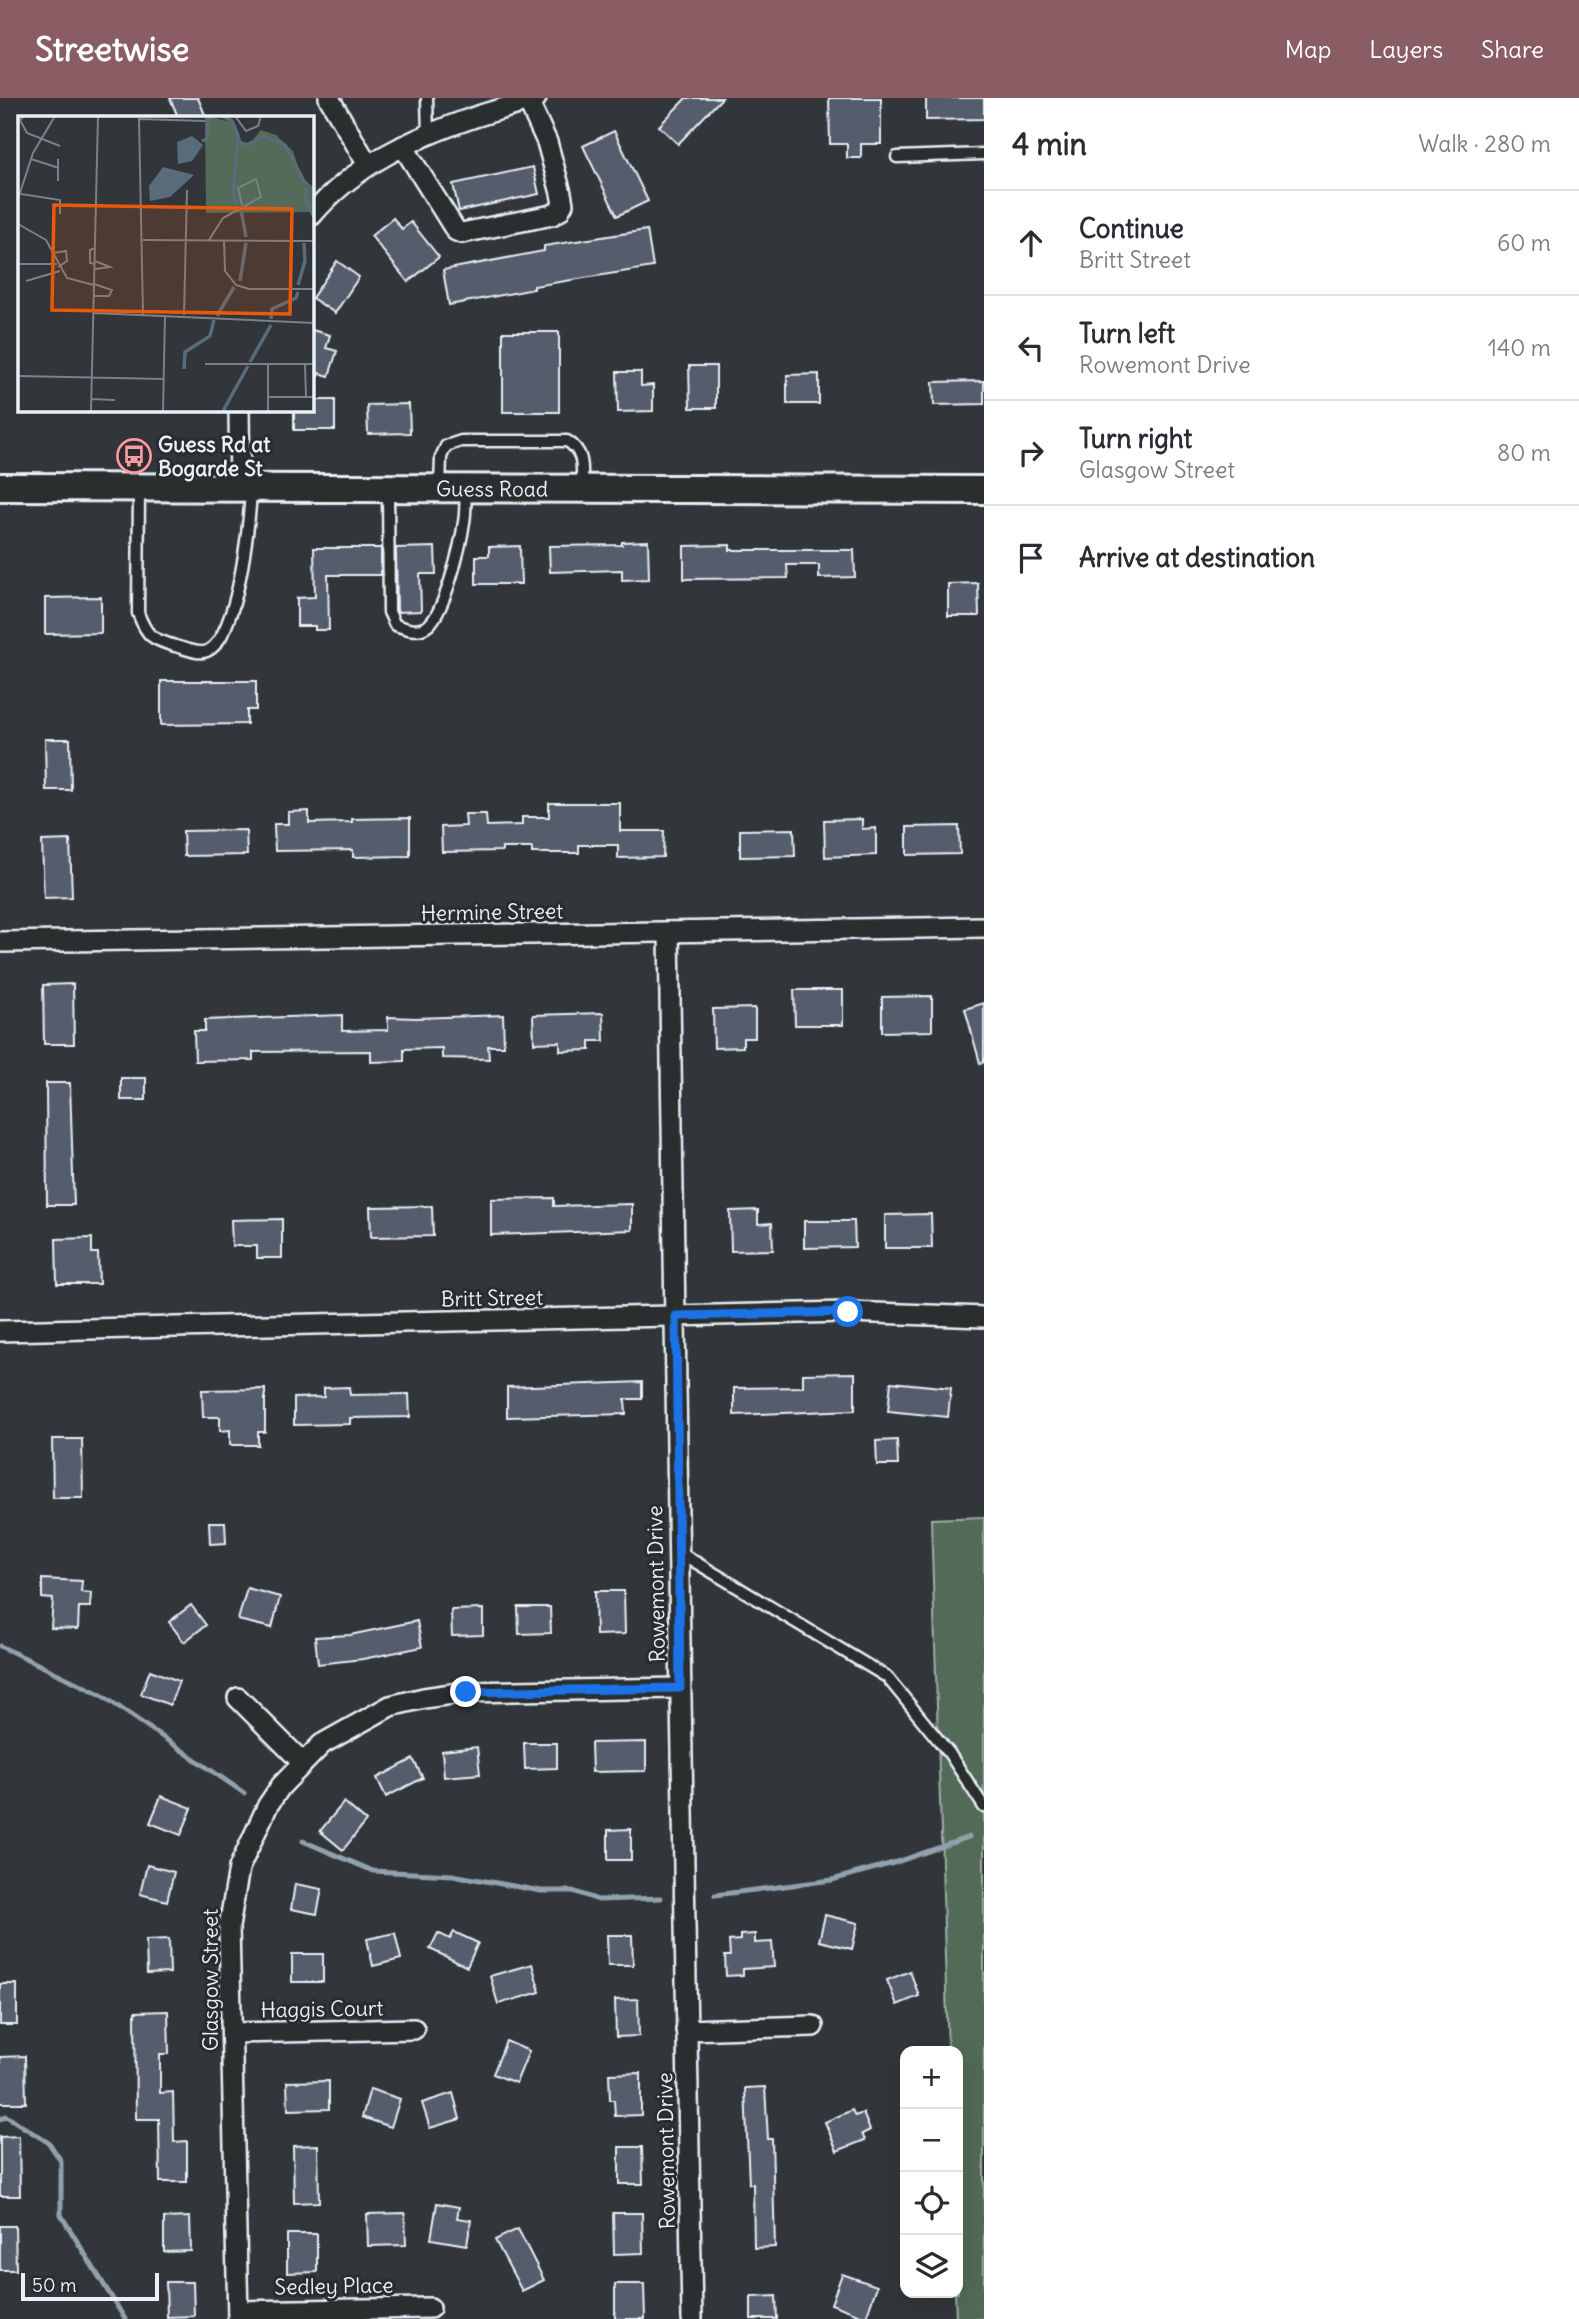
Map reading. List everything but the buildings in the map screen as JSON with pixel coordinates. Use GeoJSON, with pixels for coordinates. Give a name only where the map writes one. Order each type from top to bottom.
{"type":"FeatureCollection","features":[{"type":"Feature","properties":{"kind":"main road","name":"Guess Road"},"geometry":{"type":"LineString","coordinates":[[0,487],[984,490]]}},
{"type":"Feature","properties":{"kind":"street"},"geometry":{"type":"LineString","coordinates":[[329,98],[368,165]]}},
{"type":"Feature","properties":{"kind":"street"},"geometry":{"type":"LineString","coordinates":[[313,214],[323,202],[368,165],[403,146],[476,116],[532,100],[547,142],[563,204],[559,211],[552,215],[462,233],[456,230],[403,146]]}},
{"type":"Feature","properties":{"kind":"street"},"geometry":{"type":"LineString","coordinates":[[239,411],[246,487]]}},
{"type":"Feature","properties":{"kind":"street","name":"Hermine Street"},"geometry":{"type":"LineString","coordinates":[[0,942],[984,927]]}},
{"type":"Feature","properties":{"kind":"street","name":"Rowemont Drive"},"geometry":{"type":"LineString","coordinates":[[669,932],[677,1550],[692,2319]]}},
{"type":"Feature","properties":{"kind":"street","name":"Britt Street"},"geometry":{"type":"LineString","coordinates":[[0,1331],[848,1312],[984,1317]]}},
{"type":"Feature","properties":{"kind":"street","name":"Glasgow Street"},"geometry":{"type":"LineString","coordinates":[[238,2315],[229,1927],[239,1868],[268,1805],[281,1786],[302,1762],[333,1736],[390,1706],[466,1692],[680,1688]]}},
{"type":"Feature","properties":{"kind":"street"},"geometry":{"type":"LineString","coordinates":[[238,1698],[302,1762]]}},
{"type":"Feature","properties":{"kind":"street"},"geometry":{"type":"LineString","coordinates":[[686,2030],[813,2026]]}},
{"type":"Feature","properties":{"kind":"street","name":"Haggis Court"},"geometry":{"type":"LineString","coordinates":[[232,2033],[414,2029]]}},
{"type":"Feature","properties":{"kind":"street","name":"Sedley Place"},"geometry":{"type":"LineString","coordinates":[[238,2315],[430,2308]]}},
{"type":"Feature","properties":{"kind":"lane"},"geometry":{"type":"LineString","coordinates":[[427,98],[428,134]]}},
{"type":"Feature","properties":{"kind":"lane"},"geometry":{"type":"LineString","coordinates":[[897,157],[984,154]]}},
{"type":"Feature","properties":{"kind":"lane"},"geometry":{"type":"LineString","coordinates":[[388,488],[389,612],[395,625],[413,631],[425,629],[436,620],[444,602],[464,522],[441,457],[446,446],[461,441],[567,441],[575,446],[582,458],[582,488]]}},
{"type":"Feature","properties":{"kind":"lane"},"geometry":{"type":"LineString","coordinates":[[139,487],[138,613],[152,639],[200,653],[208,651],[218,643],[232,607],[249,532],[246,487]]}},
{"type":"Feature","properties":{"kind":"lane"},"geometry":{"type":"LineString","coordinates":[[677,1550],[887,1676],[949,1753],[984,1807]]}},
{"type":"Feature","properties":{"kind":"green space"},"geometry":{"type":"Polygon","coordinates":[[[984,1517],[984,2319],[956,2319],[955,2298],[963,2298],[963,2046],[948,2046],[931,1519],[984,1517]]]}},
{"type":"Feature","properties":{"kind":"waterway"},"geometry":{"type":"LineString","coordinates":[[0,1646],[100,1694],[244,1793]]}},
{"type":"Feature","properties":{"kind":"waterway"},"geometry":{"type":"LineString","coordinates":[[715,1895],[832,1880],[897,1862],[969,1837]]}},
{"type":"Feature","properties":{"kind":"waterway"},"geometry":{"type":"LineString","coordinates":[[303,1841],[373,1871],[452,1875],[541,1891],[573,1891],[598,1900],[661,1898]]}},
{"type":"Feature","properties":{"kind":"waterway"},"geometry":{"type":"LineString","coordinates":[[0,2119],[6,2116],[49,2143],[61,2161],[61,2215],[125,2319]]}},
{"type":"Feature","properties":{"kind":"place","name":"Guess Rd at Bogarde St"},"geometry":{"type":"Point","coordinates":[134,456]}},
{"type":"Feature","properties":{"kind":"route"},"geometry":{"type":"LineString","coordinates":[[466,1692],[680,1688],[676,1316],[848,1312]]}}]}
